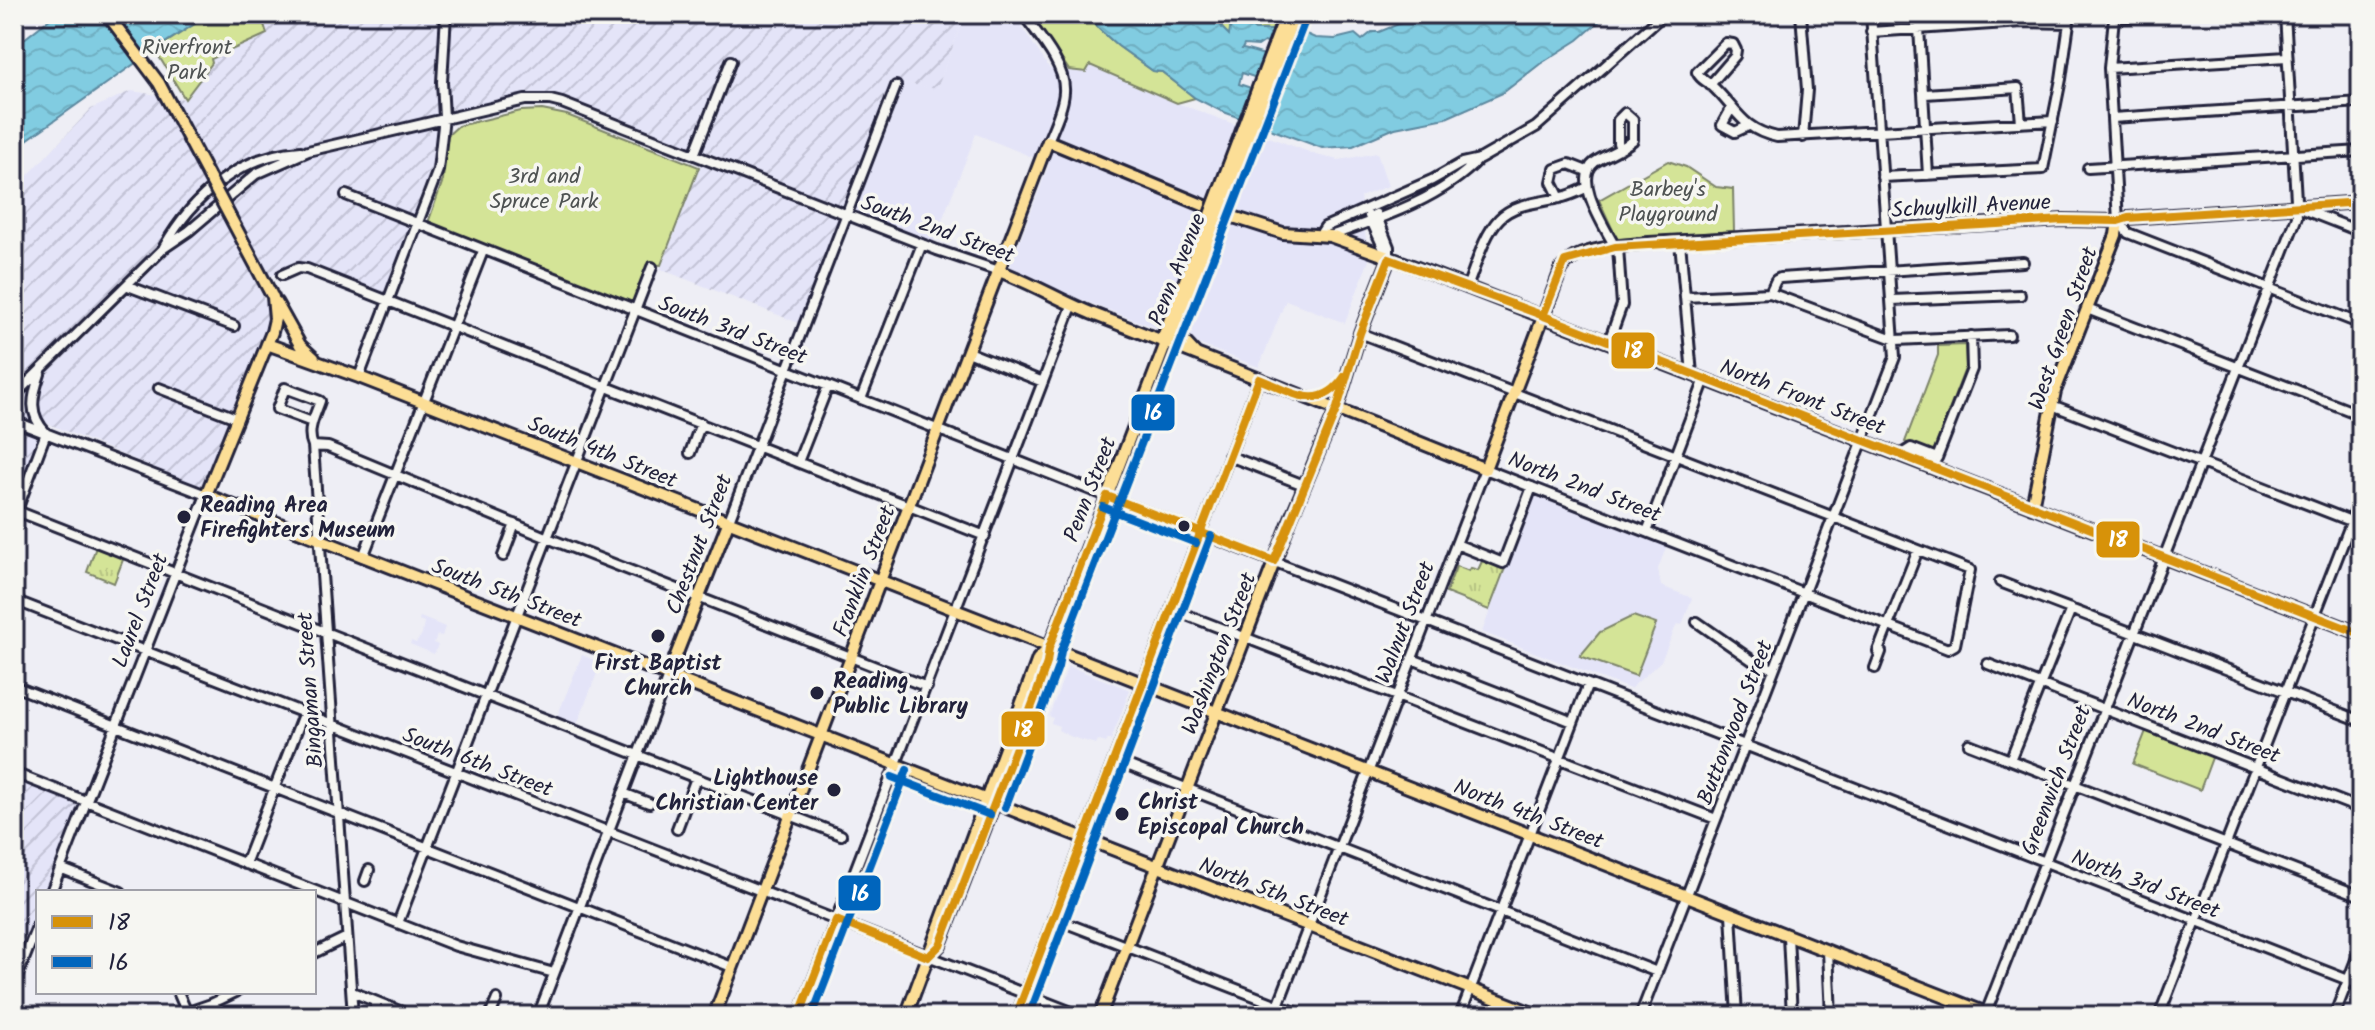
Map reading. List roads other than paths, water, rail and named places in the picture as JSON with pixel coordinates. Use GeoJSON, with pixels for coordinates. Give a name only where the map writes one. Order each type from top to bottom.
{"type":"FeatureCollection","features":[{"type":"Feature","properties":{"kind":"highway"},"geometry":{"type":"LineString","coordinates":[[1290,27],[1296,14]]}},
{"type":"Feature","properties":{"kind":"main road"},"geometry":{"type":"LineString","coordinates":[[107,14],[159,83],[272,296]]}},
{"type":"Feature","properties":{"kind":"main road","name":"Penn Avenue"},"geometry":{"type":"LineString","coordinates":[[1188,284],[1286,14]]}},
{"type":"Feature","properties":{"kind":"main road","name":"Penn Avenue"},"geometry":{"type":"LineString","coordinates":[[1166,343],[1172,336],[1174,320],[1290,27]]}},
{"type":"Feature","properties":{"kind":"main road"},"geometry":{"type":"LineString","coordinates":[[1048,141],[1205,206]]}},
{"type":"Feature","properties":{"kind":"main road","name":"Franklin Street"},"geometry":{"type":"LineString","coordinates":[[714,1016],[1048,141]]}},
{"type":"Feature","properties":{"kind":"main road","name":"Schuylkill Avenue"},"geometry":{"type":"LineString","coordinates":[[1583,254],[1616,247],[1680,242],[2063,220],[2118,221],[2361,202]]}},
{"type":"Feature","properties":{"kind":"main road","name":"North Front Street"},"geometry":{"type":"LineString","coordinates":[[1227,215],[1283,233],[1326,234],[2361,634]]}},
{"type":"Feature","properties":{"kind":"main road","name":"West Green Street"},"geometry":{"type":"LineString","coordinates":[[2032,507],[2052,405],[2116,235],[2118,221]]}},
{"type":"Feature","properties":{"kind":"main road","name":"Walnut Street"},"geometry":{"type":"LineString","coordinates":[[1485,469],[1565,261],[1583,254]]}},
{"type":"Feature","properties":{"kind":"main road","name":"Washington Street"},"geometry":{"type":"LineString","coordinates":[[1100,1016],[1274,561],[1337,408],[1360,333],[1389,259]]}},
{"type":"Feature","properties":{"kind":"main road","name":"South 2nd Street"},"geometry":{"type":"LineString","coordinates":[[999,271],[1034,284],[1072,306],[1166,343]]}},
{"type":"Feature","properties":{"kind":"main road","name":"Laurel Street"},"geometry":{"type":"LineString","coordinates":[[206,495],[267,344],[275,319],[272,296]]}},
{"type":"Feature","properties":{"kind":"main road","name":"South 4th Street"},"geometry":{"type":"LineString","coordinates":[[272,296],[300,345],[321,362]]}},
{"type":"Feature","properties":{"kind":"main road"},"geometry":{"type":"LineString","coordinates":[[1134,330],[1154,328],[1174,320],[1181,338],[1198,356]]}},
{"type":"Feature","properties":{"kind":"main road","name":"North 2nd Street"},"geometry":{"type":"LineString","coordinates":[[1166,343],[1485,469]]}},
{"type":"Feature","properties":{"kind":"main road","name":"Penn Street"},"geometry":{"type":"LineString","coordinates":[[906,1016],[928,957],[940,945],[989,802],[1047,663],[1049,648],[1166,343]]}},
{"type":"Feature","properties":{"kind":"main road","name":"South 4th Street"},"geometry":{"type":"LineString","coordinates":[[267,344],[424,402],[1049,648]]}},
{"type":"Feature","properties":{"kind":"main road"},"geometry":{"type":"LineString","coordinates":[[1311,398],[1331,395],[1349,368]]}},
{"type":"Feature","properties":{"kind":"main road"},"geometry":{"type":"LineString","coordinates":[[1311,398],[1321,406],[1326,421],[1323,443]]}},
{"type":"Feature","properties":{"kind":"main road","name":"South 5th Street"},"geometry":{"type":"LineString","coordinates":[[206,495],[989,802]]}},
{"type":"Feature","properties":{"kind":"main road","name":"Chestnut Street"},"geometry":{"type":"LineString","coordinates":[[668,676],[728,523]]}},
{"type":"Feature","properties":{"kind":"main road","name":"North 4th Street"},"geometry":{"type":"LineString","coordinates":[[1049,648],[1988,1015]]}},
{"type":"Feature","properties":{"kind":"main road","name":"North 5th Street"},"geometry":{"type":"LineString","coordinates":[[989,802],[1540,1016]]}},
{"type":"Feature","properties":{"kind":"street"},"geometry":{"type":"LineString","coordinates":[[359,377],[438,170],[444,117],[442,82],[446,14]]}},
{"type":"Feature","properties":{"kind":"street"},"geometry":{"type":"LineString","coordinates":[[1023,14],[1063,79],[1063,99],[1048,141]]}},
{"type":"Feature","properties":{"kind":"street"},"geometry":{"type":"LineString","coordinates":[[1480,159],[1462,163],[1432,180],[1325,227],[1326,234],[1401,208],[1433,194],[1465,174],[1480,159],[1548,119],[1664,14]]}},
{"type":"Feature","properties":{"kind":"street"},"geometry":{"type":"LineString","coordinates":[[1801,14],[1807,90],[1803,137]]}},
{"type":"Feature","properties":{"kind":"street","name":"Buttonwood Street"},"geometry":{"type":"LineString","coordinates":[[1640,1016],[1895,357],[1871,14]]}},
{"type":"Feature","properties":{"kind":"street","name":"West Green Street"},"geometry":{"type":"LineString","coordinates":[[2118,221],[2109,68],[2114,18],[2173,14]]}},
{"type":"Feature","properties":{"kind":"street","name":"Greenwich Street"},"geometry":{"type":"LineString","coordinates":[[1988,1015],[2044,863],[2297,217],[2285,14]]}},
{"type":"Feature","properties":{"kind":"street"},"geometry":{"type":"LineString","coordinates":[[1871,32],[2022,22],[2069,23],[2043,169],[1882,177]]}},
{"type":"Feature","properties":{"kind":"street"},"geometry":{"type":"LineString","coordinates":[[1919,28],[1928,175]]}},
{"type":"Feature","properties":{"kind":"street"},"geometry":{"type":"LineString","coordinates":[[1710,85],[1735,56],[1733,44],[1726,43],[1697,72],[1748,126],[1777,137],[2053,121]]}},
{"type":"Feature","properties":{"kind":"street"},"geometry":{"type":"LineString","coordinates":[[2109,68],[2287,57]]}},
{"type":"Feature","properties":{"kind":"street"},"geometry":{"type":"LineString","coordinates":[[694,155],[731,61]]}},
{"type":"Feature","properties":{"kind":"street","name":"Chestnut Street"},"geometry":{"type":"LineString","coordinates":[[728,523],[896,86]]}},
{"type":"Feature","properties":{"kind":"street"},"geometry":{"type":"LineString","coordinates":[[1925,94],[2018,88],[2021,123]]}},
{"type":"Feature","properties":{"kind":"street","name":"South 2nd Street"},"geometry":{"type":"LineString","coordinates":[[308,151],[444,117],[525,100],[550,100],[999,271]]}},
{"type":"Feature","properties":{"kind":"street"},"geometry":{"type":"LineString","coordinates":[[2112,118],[2361,102]]}},
{"type":"Feature","properties":{"kind":"street"},"geometry":{"type":"LineString","coordinates":[[1731,109],[1723,119],[1725,128],[1735,132],[1748,126]]}},
{"type":"Feature","properties":{"kind":"street"},"geometry":{"type":"LineString","coordinates":[[1609,341],[1622,305],[1616,247],[1586,188],[1587,171],[1597,161],[1620,149]]}},
{"type":"Feature","properties":{"kind":"street"},"geometry":{"type":"LineString","coordinates":[[164,248],[189,231],[256,174],[308,151]]}},
{"type":"Feature","properties":{"kind":"street"},"geometry":{"type":"LineString","coordinates":[[14,396],[128,286],[164,248],[193,206],[222,180],[266,158],[308,151]]}},
{"type":"Feature","properties":{"kind":"street"},"geometry":{"type":"LineString","coordinates":[[2088,168],[2361,151]]}},
{"type":"Feature","properties":{"kind":"street"},"geometry":{"type":"LineString","coordinates":[[1560,198],[1552,182],[1555,169],[1569,164],[1587,171]]}},
{"type":"Feature","properties":{"kind":"street"},"geometry":{"type":"LineString","coordinates":[[1467,287],[1499,219],[1522,207],[1586,188]]}},
{"type":"Feature","properties":{"kind":"street","name":"South 3rd Street"},"geometry":{"type":"LineString","coordinates":[[346,195],[1107,496]]}},
{"type":"Feature","properties":{"kind":"street"},"geometry":{"type":"LineString","coordinates":[[2296,207],[2361,232]]}},
{"type":"Feature","properties":{"kind":"street"},"geometry":{"type":"LineString","coordinates":[[1370,208],[1389,259]]}},
{"type":"Feature","properties":{"kind":"street"},"geometry":{"type":"LineString","coordinates":[[1385,235],[1391,217],[1401,208]]}},
{"type":"Feature","properties":{"kind":"street"},"geometry":{"type":"LineString","coordinates":[[1374,218],[1385,235],[1389,259]]}},
{"type":"Feature","properties":{"kind":"street"},"geometry":{"type":"LineString","coordinates":[[2118,221],[2128,233],[2361,324]]}},
{"type":"Feature","properties":{"kind":"street"},"geometry":{"type":"LineString","coordinates":[[1680,242],[1692,374]]}},
{"type":"Feature","properties":{"kind":"street"},"geometry":{"type":"LineString","coordinates":[[861,399],[922,244]]}},
{"type":"Feature","properties":{"kind":"street"},"geometry":{"type":"LineString","coordinates":[[363,557],[483,251]]}},
{"type":"Feature","properties":{"kind":"street"},"geometry":{"type":"LineString","coordinates":[[1770,293],[1780,278],[2023,262]]}},
{"type":"Feature","properties":{"kind":"street"},"geometry":{"type":"LineString","coordinates":[[398,923],[652,267]]}},
{"type":"Feature","properties":{"kind":"street"},"geometry":{"type":"LineString","coordinates":[[282,275],[298,268],[307,269],[985,536]]}},
{"type":"Feature","properties":{"kind":"street"},"geometry":{"type":"LineString","coordinates":[[128,286],[234,326]]}},
{"type":"Feature","properties":{"kind":"street"},"geometry":{"type":"LineString","coordinates":[[1685,297],[1770,293],[1896,340],[2009,335]]}},
{"type":"Feature","properties":{"kind":"street"},"geometry":{"type":"LineString","coordinates":[[1892,300],[2020,295]]}},
{"type":"Feature","properties":{"kind":"street"},"geometry":{"type":"LineString","coordinates":[[799,1016],[1072,306]]}},
{"type":"Feature","properties":{"kind":"street"},"geometry":{"type":"LineString","coordinates":[[2087,309],[2361,415]]}},
{"type":"Feature","properties":{"kind":"street"},"geometry":{"type":"LineString","coordinates":[[1360,333],[1918,550],[1878,651],[1881,652],[1875,668]]}},
{"type":"Feature","properties":{"kind":"street"},"geometry":{"type":"LineString","coordinates":[[1900,455],[1911,448],[1937,458],[1972,369],[1971,336]]}},
{"type":"Feature","properties":{"kind":"street"},"geometry":{"type":"LineString","coordinates":[[968,352],[1043,382]]}},
{"type":"Feature","properties":{"kind":"street"},"geometry":{"type":"LineString","coordinates":[[41,372],[32,402],[35,419],[46,433],[15,514],[176,572],[841,835]]}},
{"type":"Feature","properties":{"kind":"street"},"geometry":{"type":"LineString","coordinates":[[1016,1016],[1259,379]]}},
{"type":"Feature","properties":{"kind":"street"},"geometry":{"type":"LineString","coordinates":[[1647,532],[1705,379]]}},
{"type":"Feature","properties":{"kind":"street"},"geometry":{"type":"LineString","coordinates":[[798,462],[828,386]]}},
{"type":"Feature","properties":{"kind":"street"},"geometry":{"type":"LineString","coordinates":[[159,388],[236,418]]}},
{"type":"Feature","properties":{"kind":"street","name":"Bingaman Street"},"geometry":{"type":"LineString","coordinates":[[312,422],[277,409],[285,388],[320,401],[309,432],[313,446],[353,1016]]}},
{"type":"Feature","properties":{"kind":"street"},"geometry":{"type":"LineString","coordinates":[[2052,405],[2361,525]]}},
{"type":"Feature","properties":{"kind":"street","name":"South 5th Street"},"geometry":{"type":"LineString","coordinates":[[14,421],[206,495]]}},
{"type":"Feature","properties":{"kind":"street"},"geometry":{"type":"LineString","coordinates":[[690,453],[701,423]]}},
{"type":"Feature","properties":{"kind":"street"},"geometry":{"type":"LineString","coordinates":[[313,446],[328,447],[927,687]]}},
{"type":"Feature","properties":{"kind":"street"},"geometry":{"type":"LineString","coordinates":[[1229,456],[1304,485]]}},
{"type":"Feature","properties":{"kind":"street","name":"North 2nd Street"},"geometry":{"type":"LineString","coordinates":[[1485,469],[1952,648],[1970,570],[1918,550]]}},
{"type":"Feature","properties":{"kind":"street","name":"Walnut Street"},"geometry":{"type":"LineString","coordinates":[[1274,1016],[1485,469]]}},
{"type":"Feature","properties":{"kind":"street"},"geometry":{"type":"LineString","coordinates":[[1456,544],[1503,563],[1532,487]]}},
{"type":"Feature","properties":{"kind":"street","name":"Laurel Street"},"geometry":{"type":"LineString","coordinates":[[52,890],[206,495]]}},
{"type":"Feature","properties":{"kind":"street"},"geometry":{"type":"LineString","coordinates":[[1107,496],[1426,620]]}},
{"type":"Feature","properties":{"kind":"street"},"geometry":{"type":"LineString","coordinates":[[2159,1016],[2361,497]]}},
{"type":"Feature","properties":{"kind":"street"},"geometry":{"type":"LineString","coordinates":[[503,556],[515,524]]}},
{"type":"Feature","properties":{"kind":"street"},"geometry":{"type":"LineString","coordinates":[[2000,582],[2361,721]]}},
{"type":"Feature","properties":{"kind":"street","name":"South 6th Street"},"geometry":{"type":"LineString","coordinates":[[14,600],[1082,1016]]}},
{"type":"Feature","properties":{"kind":"street"},"geometry":{"type":"LineString","coordinates":[[1171,609],[1716,819]]}},
{"type":"Feature","properties":{"kind":"street"},"geometry":{"type":"LineString","coordinates":[[2010,760],[2071,609]]}},
{"type":"Feature","properties":{"kind":"street","name":"North 3rd Street"},"geometry":{"type":"LineString","coordinates":[[1426,620],[2361,985]]}},
{"type":"Feature","properties":{"kind":"street"},"geometry":{"type":"LineString","coordinates":[[1697,622],[1753,661],[1774,669]]}},
{"type":"Feature","properties":{"kind":"street"},"geometry":{"type":"LineString","coordinates":[[1412,659],[1573,722]]}},
{"type":"Feature","properties":{"kind":"street","name":"North 2nd Street"},"geometry":{"type":"LineString","coordinates":[[1988,664],[2361,809]]}},
{"type":"Feature","properties":{"kind":"street","name":"Chestnut Street"},"geometry":{"type":"LineString","coordinates":[[538,1016],[668,676]]}},
{"type":"Feature","properties":{"kind":"street"},"geometry":{"type":"LineString","coordinates":[[1460,1016],[1588,684]]}},
{"type":"Feature","properties":{"kind":"street"},"geometry":{"type":"LineString","coordinates":[[14,686],[732,967]]}},
{"type":"Feature","properties":{"kind":"street"},"geometry":{"type":"LineString","coordinates":[[245,864],[304,712]]}},
{"type":"Feature","properties":{"kind":"street"},"geometry":{"type":"LineString","coordinates":[[1969,744],[2361,896]]}},
{"type":"Feature","properties":{"kind":"street"},"geometry":{"type":"LineString","coordinates":[[1114,760],[1657,972]]}},
{"type":"Feature","properties":{"kind":"street"},"geometry":{"type":"LineString","coordinates":[[14,773],[310,890]]}},
{"type":"Feature","properties":{"kind":"street"},"geometry":{"type":"LineString","coordinates":[[677,829],[696,778]]}},
{"type":"Feature","properties":{"kind":"street"},"geometry":{"type":"LineString","coordinates":[[623,793],[649,803]]}},
{"type":"Feature","properties":{"kind":"street"},"geometry":{"type":"LineString","coordinates":[[60,868],[116,890]]}},
{"type":"Feature","properties":{"kind":"street"},"geometry":{"type":"LineString","coordinates":[[365,881],[369,870]]}},
{"type":"Feature","properties":{"kind":"street"},"geometry":{"type":"LineString","coordinates":[[316,892],[470,951],[554,973]]}},
{"type":"Feature","properties":{"kind":"street"},"geometry":{"type":"LineString","coordinates":[[1731,914],[1737,1016]]}},
{"type":"Feature","properties":{"kind":"street"},"geometry":{"type":"LineString","coordinates":[[1053,918],[1306,1016]]}},
{"type":"Feature","properties":{"kind":"street"},"geometry":{"type":"LineString","coordinates":[[14,985],[36,929]]}},
{"type":"Feature","properties":{"kind":"street"},"geometry":{"type":"LineString","coordinates":[[1788,936],[1792,1016]]}},
{"type":"Feature","properties":{"kind":"street"},"geometry":{"type":"LineString","coordinates":[[316,952],[347,937]]}},
{"type":"Feature","properties":{"kind":"street"},"geometry":{"type":"LineString","coordinates":[[2334,1016],[2361,947]]}},
{"type":"Feature","properties":{"kind":"street"},"geometry":{"type":"LineString","coordinates":[[1828,951],[1831,1016]]}},
{"type":"Feature","properties":{"kind":"street"},"geometry":{"type":"LineString","coordinates":[[352,992],[412,1016]]}},
{"type":"Feature","properties":{"kind":"street"},"geometry":{"type":"LineString","coordinates":[[179,994],[187,1013]]}},
{"type":"Feature","properties":{"kind":"street"},"geometry":{"type":"LineString","coordinates":[[176,1016],[232,994]]}},
{"type":"Feature","properties":{"kind":"street"},"geometry":{"type":"LineString","coordinates":[[490,1016],[497,999]]}},
{"type":"Feature","properties":{"kind":"street"},"geometry":{"type":"LineString","coordinates":[[375,1002],[376,1016]]}},
{"type":"Feature","properties":{"kind":"street"},"geometry":{"type":"LineString","coordinates":[[211,1004],[216,1015]]}},
{"type":"Feature","properties":{"kind":"water"},"geometry":{"type":"Polygon","coordinates":[[[56,14],[210,14],[14,149],[14,47],[56,14]]]}},
{"type":"Feature","properties":{"kind":"water"},"geometry":{"type":"Polygon","coordinates":[[[1087,14],[1219,14],[1222,28],[1229,35],[1232,17],[1237,16],[1255,30],[1272,30],[1282,36],[1302,32],[1315,38],[1335,39],[1355,34],[1362,40],[1372,32],[1423,14],[1608,14],[1578,40],[1503,93],[1446,118],[1395,128],[1353,146],[1322,148],[1221,111],[1195,98],[1162,72],[1153,71],[1118,46],[1087,14]],[[1264,42],[1258,46],[1244,45],[1242,49],[1296,60],[1293,50],[1264,42]],[[1242,73],[1239,84],[1275,96],[1281,92],[1278,85],[1242,73]]]}},
{"type":"Feature","properties":{"kind":"place","name":"Reading Area Firefighters Museum"},"geometry":{"type":"Point","coordinates":[184,517]}},
{"type":"Feature","properties":{"kind":"place","name":"First Baptist Church"},"geometry":{"type":"Point","coordinates":[658,636]}},
{"type":"Feature","properties":{"kind":"place","name":"Reading Public Library"},"geometry":{"type":"Point","coordinates":[817,693]}},
{"type":"Feature","properties":{"kind":"place","name":"Lighthouse Christian Center"},"geometry":{"type":"Point","coordinates":[834,790]}},
{"type":"Feature","properties":{"kind":"place","name":"Christ Episcopal Church"},"geometry":{"type":"Point","coordinates":[1122,814]}},
{"type":"Feature","properties":{"kind":"park label","name":"Riverfront Park"},"geometry":{"type":"Point","coordinates":[187,58]}},
{"type":"Feature","properties":{"kind":"park label","name":"3rd and Spruce Park"},"geometry":{"type":"Point","coordinates":[544,188]}},
{"type":"Feature","properties":{"kind":"park label","name":"Barbey's Playground"},"geometry":{"type":"Point","coordinates":[1668,200]}}]}
